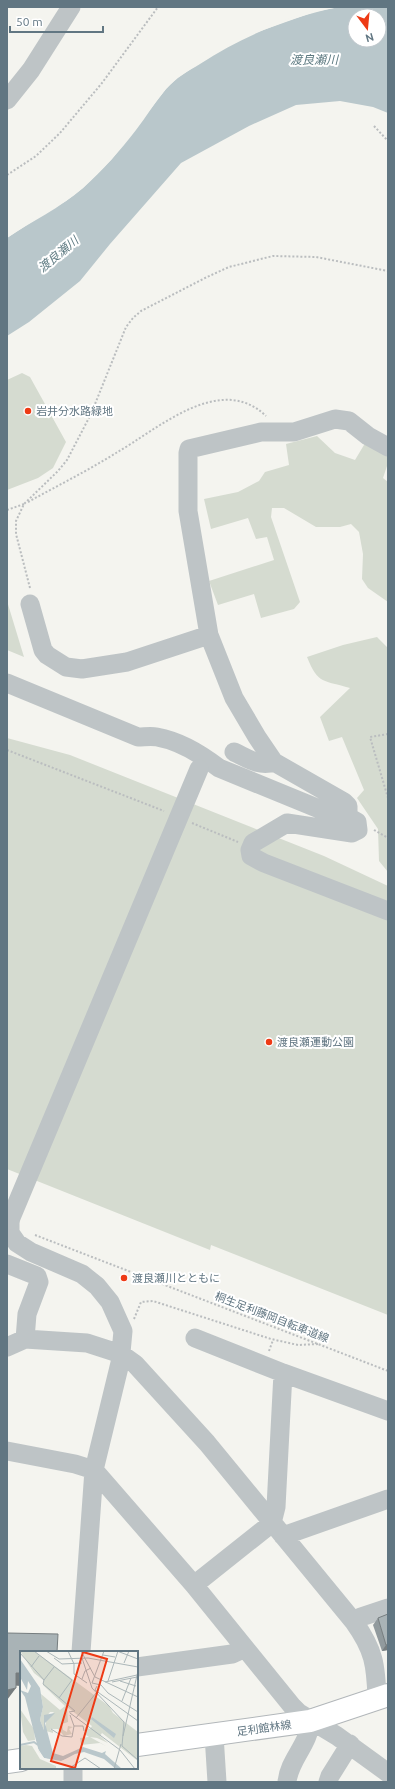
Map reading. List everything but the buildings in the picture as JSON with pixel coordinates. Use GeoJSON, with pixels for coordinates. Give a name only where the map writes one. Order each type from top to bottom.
{"type":"FeatureCollection","features":[{"type":"Feature","properties":{"kind":"main road","name":"足利館林線"},"geometry":{"type":"LineString","coordinates":[[138,1745],[310,1720],[382,1697]]}},
{"type":"Feature","properties":{"kind":"main road"},"geometry":{"type":"LineString","coordinates":[[7,1762],[20,1760]]}},
{"type":"Feature","properties":{"kind":"street"},"geometry":{"type":"LineString","coordinates":[[7,100],[32,70],[71,7]]}},
{"type":"Feature","properties":{"kind":"street"},"geometry":{"type":"LineString","coordinates":[[345,815],[348,811],[348,806],[339,798],[274,762],[234,698],[209,635],[188,510],[189,449],[227,439],[275,431],[286,433],[294,432],[325,422],[342,419],[349,421],[368,436],[388,448]]}},
{"type":"Feature","properties":{"kind":"street"},"geometry":{"type":"LineString","coordinates":[[30,604],[43,650],[47,656],[75,669],[127,662],[209,635]]}},
{"type":"Feature","properties":{"kind":"street"},"geometry":{"type":"LineString","coordinates":[[7,683],[138,736],[156,737],[188,749],[202,763],[219,768],[337,816],[345,815],[356,822],[358,830],[352,833],[287,823],[253,843],[250,850],[252,856],[256,859],[388,911]]}},
{"type":"Feature","properties":{"kind":"street"},"geometry":{"type":"LineString","coordinates":[[234,752],[257,763],[268,764],[274,762]]}},
{"type":"Feature","properties":{"kind":"street"},"geometry":{"type":"LineString","coordinates":[[81,1651],[94,1470],[121,1354],[123,1331],[110,1302],[97,1286],[82,1274],[31,1252],[17,1243],[12,1237],[9,1225],[202,763]]}},
{"type":"Feature","properties":{"kind":"street"},"geometry":{"type":"LineString","coordinates":[[7,1264],[37,1276],[39,1282],[27,1314],[25,1339]]}},
{"type":"Feature","properties":{"kind":"street"},"geometry":{"type":"LineString","coordinates":[[195,1338],[388,1412]]}},
{"type":"Feature","properties":{"kind":"street"},"geometry":{"type":"LineString","coordinates":[[7,1347],[25,1339],[87,1343],[121,1354],[135,1364],[208,1443],[354,1622],[369,1646],[375,1663],[382,1697]]}},
{"type":"Feature","properties":{"kind":"street"},"geometry":{"type":"LineString","coordinates":[[278,1529],[276,1507],[283,1373]]}},
{"type":"Feature","properties":{"kind":"street"},"geometry":{"type":"LineString","coordinates":[[7,1450],[75,1464],[94,1470],[194,1585],[292,1706],[310,1720],[350,1744],[388,1773]]}},
{"type":"Feature","properties":{"kind":"street"},"geometry":{"type":"LineString","coordinates":[[194,1585],[278,1529],[388,1499]]}},
{"type":"Feature","properties":{"kind":"street"},"geometry":{"type":"LineString","coordinates":[[354,1622],[388,1608]]}},
{"type":"Feature","properties":{"kind":"street"},"geometry":{"type":"LineString","coordinates":[[138,1667],[232,1654],[245,1648]]}},
{"type":"Feature","properties":{"kind":"street"},"geometry":{"type":"LineString","coordinates":[[287,1782],[291,1766],[308,1737],[310,1720]]}},
{"type":"Feature","properties":{"kind":"street"},"geometry":{"type":"LineString","coordinates":[[214,1735],[217,1782]]}},
{"type":"Feature","properties":{"kind":"street"},"geometry":{"type":"LineString","coordinates":[[328,1782],[330,1776],[350,1744]]}},
{"type":"Feature","properties":{"kind":"street"},"geometry":{"type":"LineString","coordinates":[[73,1769],[73,1782]]}},
{"type":"Feature","properties":{"kind":"path"},"geometry":{"type":"LineString","coordinates":[[7,175],[36,156],[60,133],[102,83],[158,7]]}},
{"type":"Feature","properties":{"kind":"path"},"geometry":{"type":"LineString","coordinates":[[374,126],[388,142]]}},
{"type":"Feature","properties":{"kind":"path"},"geometry":{"type":"LineString","coordinates":[[30,604],[31,589],[16,534],[16,521],[24,504],[58,471],[67,460],[91,414],[126,327],[133,318],[141,311],[207,276],[229,267],[273,256],[316,257],[388,271]]}},
{"type":"Feature","properties":{"kind":"path"},"geometry":{"type":"LineString","coordinates":[[7,510],[24,504],[117,453],[171,418],[192,408],[222,400],[235,399],[243,401],[259,410],[266,416],[275,431]]}},
{"type":"Feature","properties":{"kind":"path"},"geometry":{"type":"LineString","coordinates":[[388,734],[370,737],[388,798]]}},
{"type":"Feature","properties":{"kind":"path"},"geometry":{"type":"LineString","coordinates":[[7,750],[168,813]]}},
{"type":"Feature","properties":{"kind":"path"},"geometry":{"type":"LineString","coordinates":[[191,822],[242,844],[250,850]]}},
{"type":"Feature","properties":{"kind":"path","name":"桐生足利藤岡自転車道線"},"geometry":{"type":"LineString","coordinates":[[35,1235],[388,1371]]}},
{"type":"Feature","properties":{"kind":"path"},"geometry":{"type":"LineString","coordinates":[[133,1321],[142,1302],[153,1301],[271,1339],[298,1346],[312,1346],[320,1344]]}},
{"type":"Feature","properties":{"kind":"shaded area","name":"岩井分水路緑地"},"geometry":{"type":"Polygon","coordinates":[[[22,373],[30,377],[66,442],[53,468],[38,478],[7,490],[7,380],[22,373]]]}},
{"type":"Feature","properties":{"kind":"shaded area"},"geometry":{"type":"Polygon","coordinates":[[[317,436],[335,453],[355,460],[367,440],[388,452],[388,463],[383,478],[388,482],[388,602],[368,588],[362,579],[363,554],[359,532],[351,524],[340,527],[316,527],[284,508],[272,508],[271,517],[300,602],[294,609],[261,618],[254,594],[218,605],[209,581],[274,560],[267,537],[256,539],[248,518],[211,529],[204,499],[238,492],[259,481],[265,472],[289,465],[286,444],[317,436]]]}},
{"type":"Feature","properties":{"kind":"shaded area"},"geometry":{"type":"Polygon","coordinates":[[[7,601],[24,657],[7,650],[7,601]]]}},
{"type":"Feature","properties":{"kind":"shaded area"},"geometry":{"type":"Polygon","coordinates":[[[377,637],[388,648],[388,872],[379,861],[378,829],[357,798],[364,790],[342,737],[329,741],[320,717],[350,688],[323,680],[315,673],[307,657],[343,645],[377,637]]]}},
{"type":"Feature","properties":{"kind":"shaded area"},"geometry":{"type":"Polygon","coordinates":[[[7,738],[70,755],[324,856],[388,886],[388,1315],[211,1245],[210,1250],[7,1169],[7,738]]]}},
{"type":"Feature","properties":{"kind":"water","name":"渡良瀬川"},"geometry":{"type":"Polygon","coordinates":[[[339,7],[388,7],[388,113],[373,107],[340,101],[296,105],[249,126],[181,163],[110,244],[80,281],[29,322],[7,336],[7,238],[65,202],[83,188],[124,146],[158,99],[174,81],[216,54],[250,36],[302,16],[339,7]]]}},
{"type":"Feature","properties":{"kind":"pier"},"geometry":{"type":"Polygon","coordinates":[[[339,7],[314,12],[255,33],[227,46],[177,78],[166,89],[112,159],[83,188],[66,201],[7,238],[7,236],[26,222],[65,200],[82,186],[110,158],[165,88],[176,77],[226,45],[283,20],[313,10],[339,7]]]}},
{"type":"Feature","properties":{"kind":"place","name":"岩井分水路緑地"},"geometry":{"type":"Point","coordinates":[28,411]}},
{"type":"Feature","properties":{"kind":"place","name":"渡良瀬運動公園"},"geometry":{"type":"Point","coordinates":[269,1042]}},
{"type":"Feature","properties":{"kind":"place","name":"渡良瀬川とともに"},"geometry":{"type":"Point","coordinates":[124,1278]}}]}
